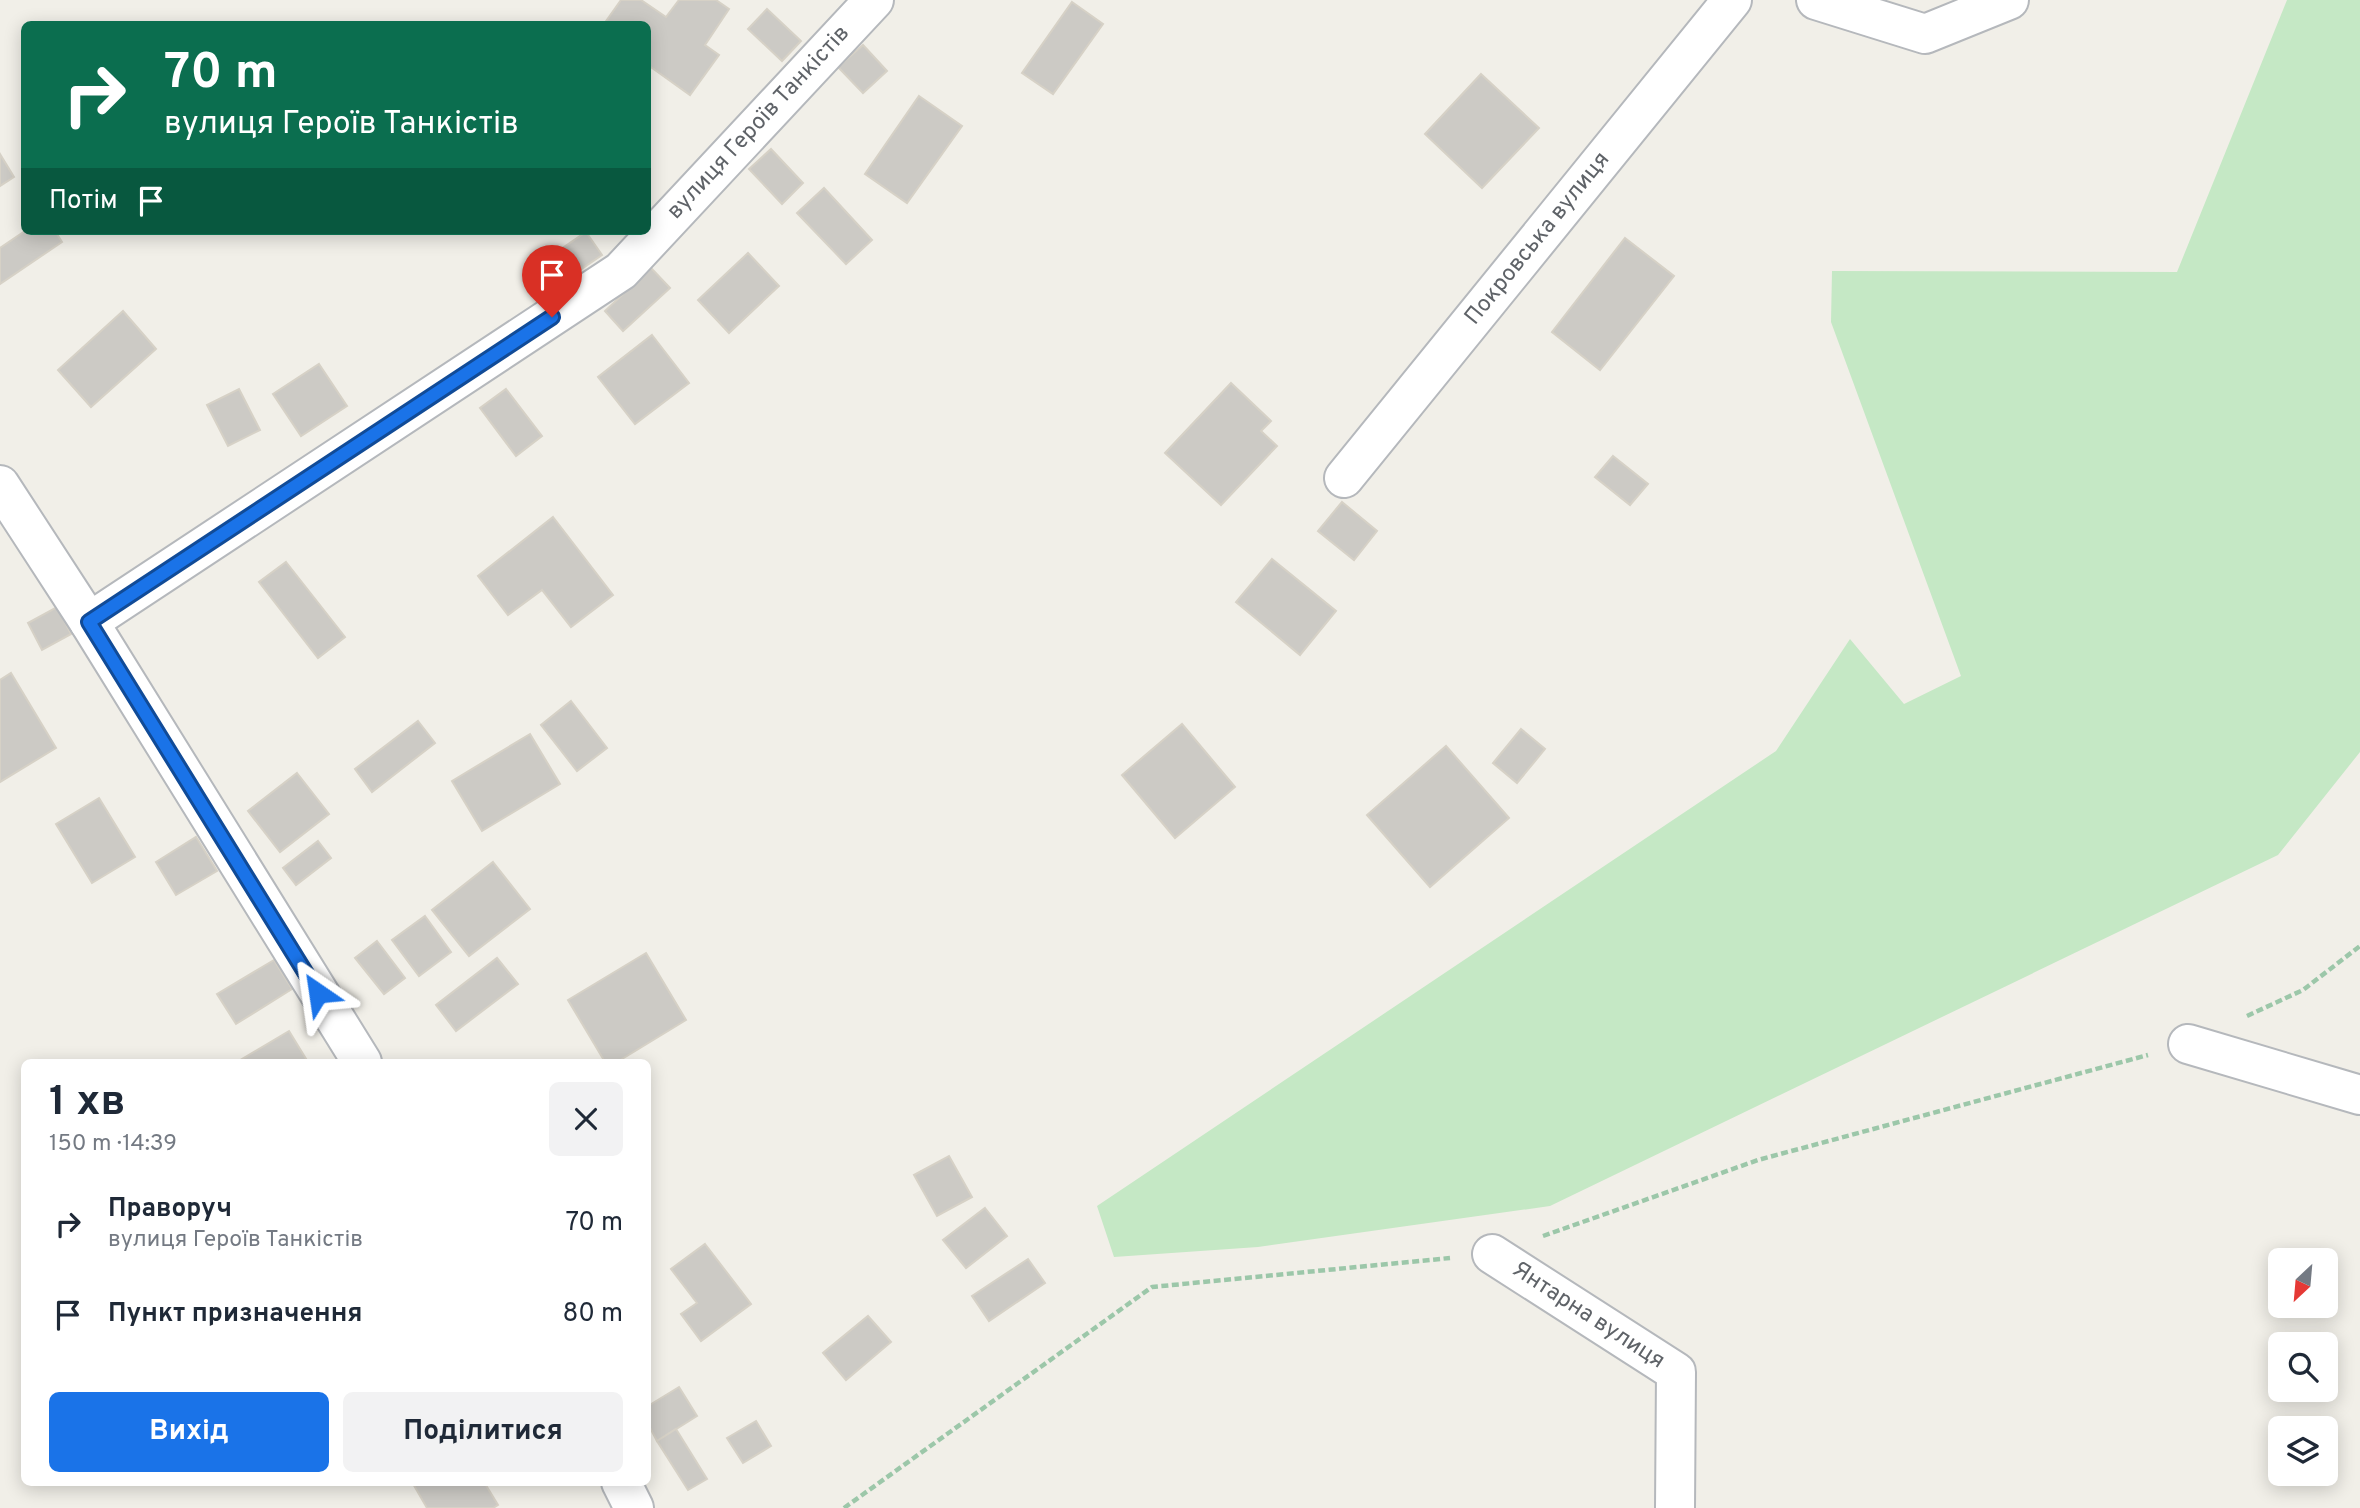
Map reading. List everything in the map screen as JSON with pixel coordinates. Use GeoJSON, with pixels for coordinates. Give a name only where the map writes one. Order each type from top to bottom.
{"type":"FeatureCollection","features":[{"type":"Feature","properties":{"kind":"street","name":"вулиця Героїв Танкістів"},"geometry":{"type":"LineString","coordinates":[[89,622],[621,271],[874,0]]}},
{"type":"Feature","properties":{"kind":"street","name":"Покровська вулиця"},"geometry":{"type":"LineString","coordinates":[[1344,478],[1732,0]]}},
{"type":"Feature","properties":{"kind":"street"},"geometry":{"type":"LineString","coordinates":[[1816,0],[1925,34],[2009,0]]}},
{"type":"Feature","properties":{"kind":"street"},"geometry":{"type":"LineString","coordinates":[[0,485],[89,622],[360,1059]]}},
{"type":"Feature","properties":{"kind":"street"},"geometry":{"type":"LineString","coordinates":[[2188,1044],[2360,1095]]}},
{"type":"Feature","properties":{"kind":"street","name":"Янтарна вулиця"},"geometry":{"type":"LineString","coordinates":[[1492,1254],[1676,1372],[1675,1508]]}},
{"type":"Feature","properties":{"kind":"street"},"geometry":{"type":"LineString","coordinates":[[623,1486],[634,1508]]}},
{"type":"Feature","properties":{"kind":"path"},"geometry":{"type":"LineString","coordinates":[[2245,1017],[2303,990],[2360,946]]}},
{"type":"Feature","properties":{"kind":"path"},"geometry":{"type":"LineString","coordinates":[[844,1508],[1153,1287],[1492,1254],[1758,1160],[2188,1044]]}},
{"type":"Feature","properties":{"kind":"green space"},"geometry":{"type":"Polygon","coordinates":[[[2287,0],[2360,0],[2360,752],[2278,855],[1550,1206],[1258,1247],[1114,1257],[1097,1206],[1776,751],[1850,639],[1904,704],[1961,676],[1831,322],[1832,271],[2177,272],[2287,0]]]}},
{"type":"Feature","properties":{"kind":"building"},"geometry":{"type":"Polygon","coordinates":[[[621,0],[641,0],[666,17],[679,0],[716,0],[729,9],[705,45],[719,55],[690,95],[651,67],[651,21],[606,21],[621,0]]]}},
{"type":"Feature","properties":{"kind":"building"},"geometry":{"type":"Polygon","coordinates":[[[1072,2],[1103,24],[1053,94],[1022,73],[1072,2]]]}},
{"type":"Feature","properties":{"kind":"building"},"geometry":{"type":"Polygon","coordinates":[[[767,9],[801,41],[782,61],[748,29],[767,9]]]}},
{"type":"Feature","properties":{"kind":"building"},"geometry":{"type":"Polygon","coordinates":[[[863,45],[887,71],[863,93],[838,67],[863,45]]]}},
{"type":"Feature","properties":{"kind":"building"},"geometry":{"type":"Polygon","coordinates":[[[1481,74],[1539,128],[1482,188],[1425,134],[1481,74]]]}},
{"type":"Feature","properties":{"kind":"building"},"geometry":{"type":"Polygon","coordinates":[[[919,96],[962,126],[907,203],[865,174],[919,96]]]}},
{"type":"Feature","properties":{"kind":"building"},"geometry":{"type":"Polygon","coordinates":[[[771,149],[803,183],[782,204],[749,169],[771,149]]]}},
{"type":"Feature","properties":{"kind":"building"},"geometry":{"type":"Polygon","coordinates":[[[0,154],[14,177],[0,186],[0,154]]]}},
{"type":"Feature","properties":{"kind":"building"},"geometry":{"type":"Polygon","coordinates":[[[824,188],[872,240],[846,264],[797,213],[824,188]]]}},
{"type":"Feature","properties":{"kind":"building"},"geometry":{"type":"Polygon","coordinates":[[[21,234],[58,235],[62,242],[0,284],[0,248],[21,234]]]}},
{"type":"Feature","properties":{"kind":"building"},"geometry":{"type":"Polygon","coordinates":[[[582,235],[588,235],[602,255],[558,285],[542,262],[582,235]]]}},
{"type":"Feature","properties":{"kind":"building"},"geometry":{"type":"Polygon","coordinates":[[[1625,238],[1674,276],[1600,370],[1552,332],[1625,238]]]}},
{"type":"Feature","properties":{"kind":"building"},"geometry":{"type":"Polygon","coordinates":[[[748,253],[779,286],[729,333],[698,300],[748,253]]]}},
{"type":"Feature","properties":{"kind":"building"},"geometry":{"type":"Polygon","coordinates":[[[651,268],[670,288],[623,331],[605,311],[651,268]]]}},
{"type":"Feature","properties":{"kind":"building"},"geometry":{"type":"Polygon","coordinates":[[[123,311],[156,349],[91,407],[58,370],[123,311]]]}},
{"type":"Feature","properties":{"kind":"building"},"geometry":{"type":"Polygon","coordinates":[[[652,335],[689,383],[635,424],[598,377],[652,335]]]}},
{"type":"Feature","properties":{"kind":"building"},"geometry":{"type":"Polygon","coordinates":[[[319,364],[347,406],[301,436],[273,394],[319,364]]]}},
{"type":"Feature","properties":{"kind":"building"},"geometry":{"type":"Polygon","coordinates":[[[1231,383],[1271,421],[1261,431],[1277,446],[1221,505],[1165,453],[1231,383]]]}},
{"type":"Feature","properties":{"kind":"building"},"geometry":{"type":"Polygon","coordinates":[[[239,389],[260,430],[228,446],[207,405],[239,389]]]}},
{"type":"Feature","properties":{"kind":"building"},"geometry":{"type":"Polygon","coordinates":[[[506,389],[542,436],[516,456],[480,408],[506,389]]]}},
{"type":"Feature","properties":{"kind":"building"},"geometry":{"type":"Polygon","coordinates":[[[1613,456],[1648,484],[1630,505],[1595,477],[1613,456]]]}},
{"type":"Feature","properties":{"kind":"building"},"geometry":{"type":"Polygon","coordinates":[[[1342,502],[1377,531],[1354,560],[1318,531],[1342,502]]]}},
{"type":"Feature","properties":{"kind":"building"},"geometry":{"type":"Polygon","coordinates":[[[553,517],[613,595],[571,627],[542,590],[508,615],[478,576],[553,517]]]}},
{"type":"Feature","properties":{"kind":"building"},"geometry":{"type":"Polygon","coordinates":[[[1272,559],[1336,611],[1300,655],[1236,602],[1272,559]]]}},
{"type":"Feature","properties":{"kind":"building"},"geometry":{"type":"Polygon","coordinates":[[[286,562],[345,637],[318,658],[259,582],[286,562]]]}},
{"type":"Feature","properties":{"kind":"building"},"geometry":{"type":"Polygon","coordinates":[[[57,607],[71,634],[42,650],[28,623],[57,607]]]}},
{"type":"Feature","properties":{"kind":"building"},"geometry":{"type":"Polygon","coordinates":[[[11,673],[56,748],[0,782],[0,680],[11,673]]]}},
{"type":"Feature","properties":{"kind":"building"},"geometry":{"type":"Polygon","coordinates":[[[571,701],[607,748],[577,771],[541,725],[571,701]]]}},
{"type":"Feature","properties":{"kind":"building"},"geometry":{"type":"Polygon","coordinates":[[[418,721],[435,743],[372,792],[355,769],[418,721]]]}},
{"type":"Feature","properties":{"kind":"building"},"geometry":{"type":"Polygon","coordinates":[[[1182,724],[1235,787],[1175,838],[1122,775],[1182,724]]]}},
{"type":"Feature","properties":{"kind":"building"},"geometry":{"type":"Polygon","coordinates":[[[1521,729],[1545,749],[1517,783],[1493,763],[1521,729]]]}},
{"type":"Feature","properties":{"kind":"building"},"geometry":{"type":"Polygon","coordinates":[[[530,734],[560,784],[482,831],[452,781],[530,734]]]}},
{"type":"Feature","properties":{"kind":"building"},"geometry":{"type":"Polygon","coordinates":[[[1446,746],[1509,818],[1430,887],[1367,815],[1446,746]]]}},
{"type":"Feature","properties":{"kind":"building"},"geometry":{"type":"Polygon","coordinates":[[[297,773],[329,814],[280,852],[248,811],[297,773]]]}},
{"type":"Feature","properties":{"kind":"building"},"geometry":{"type":"Polygon","coordinates":[[[99,798],[135,857],[92,883],[56,824],[99,798]]]}},
{"type":"Feature","properties":{"kind":"building"},"geometry":{"type":"Polygon","coordinates":[[[196,837],[217,871],[176,895],[156,862],[196,837]]]}},
{"type":"Feature","properties":{"kind":"building"},"geometry":{"type":"Polygon","coordinates":[[[318,841],[331,858],[296,885],[283,868],[318,841]]]}},
{"type":"Feature","properties":{"kind":"building"},"geometry":{"type":"Polygon","coordinates":[[[493,862],[530,909],[469,956],[432,910],[493,862]]]}},
{"type":"Feature","properties":{"kind":"building"},"geometry":{"type":"Polygon","coordinates":[[[425,916],[451,952],[419,976],[392,940],[425,916]]]}},
{"type":"Feature","properties":{"kind":"building"},"geometry":{"type":"Polygon","coordinates":[[[377,941],[405,978],[384,994],[355,958],[377,941]]]}},
{"type":"Feature","properties":{"kind":"building"},"geometry":{"type":"Polygon","coordinates":[[[646,953],[686,1020],[622,1059],[603,1059],[568,1000],[646,953]]]}},
{"type":"Feature","properties":{"kind":"building"},"geometry":{"type":"Polygon","coordinates":[[[497,958],[518,984],[456,1031],[436,1005],[497,958]]]}},
{"type":"Feature","properties":{"kind":"building"},"geometry":{"type":"Polygon","coordinates":[[[274,960],[292,989],[236,1024],[217,994],[274,960]]]}},
{"type":"Feature","properties":{"kind":"building"},"geometry":{"type":"Polygon","coordinates":[[[289,1031],[306,1059],[242,1059],[289,1031]]]}},
{"type":"Feature","properties":{"kind":"building"},"geometry":{"type":"Polygon","coordinates":[[[949,1156],[972,1197],[937,1216],[914,1175],[949,1156]]]}},
{"type":"Feature","properties":{"kind":"building"},"geometry":{"type":"Polygon","coordinates":[[[985,1208],[1007,1236],[966,1268],[943,1240],[985,1208]]]}},
{"type":"Feature","properties":{"kind":"building"},"geometry":{"type":"Polygon","coordinates":[[[705,1244],[751,1304],[701,1341],[681,1314],[697,1303],[671,1269],[705,1244]]]}},
{"type":"Feature","properties":{"kind":"building"},"geometry":{"type":"Polygon","coordinates":[[[1028,1259],[1045,1283],[989,1321],[972,1296],[1028,1259]]]}},
{"type":"Feature","properties":{"kind":"building"},"geometry":{"type":"Polygon","coordinates":[[[868,1316],[891,1342],[846,1380],[823,1353],[868,1316]]]}},
{"type":"Feature","properties":{"kind":"building"},"geometry":{"type":"Polygon","coordinates":[[[679,1387],[697,1416],[657,1441],[651,1430],[651,1404],[679,1387]]]}},
{"type":"Feature","properties":{"kind":"building"},"geometry":{"type":"Polygon","coordinates":[[[756,1421],[771,1446],[743,1463],[727,1438],[756,1421]]]}},
{"type":"Feature","properties":{"kind":"building"},"geometry":{"type":"Polygon","coordinates":[[[676,1429],[707,1479],[688,1490],[657,1441],[676,1429]]]}},
{"type":"Feature","properties":{"kind":"building"},"geometry":{"type":"Polygon","coordinates":[[[414,1486],[486,1486],[498,1505],[493,1508],[427,1508],[414,1486]]]}},
{"type":"Feature","properties":{"kind":"route"},"geometry":{"type":"LineString","coordinates":[[318,993],[89,622],[552,317]]}}]}
